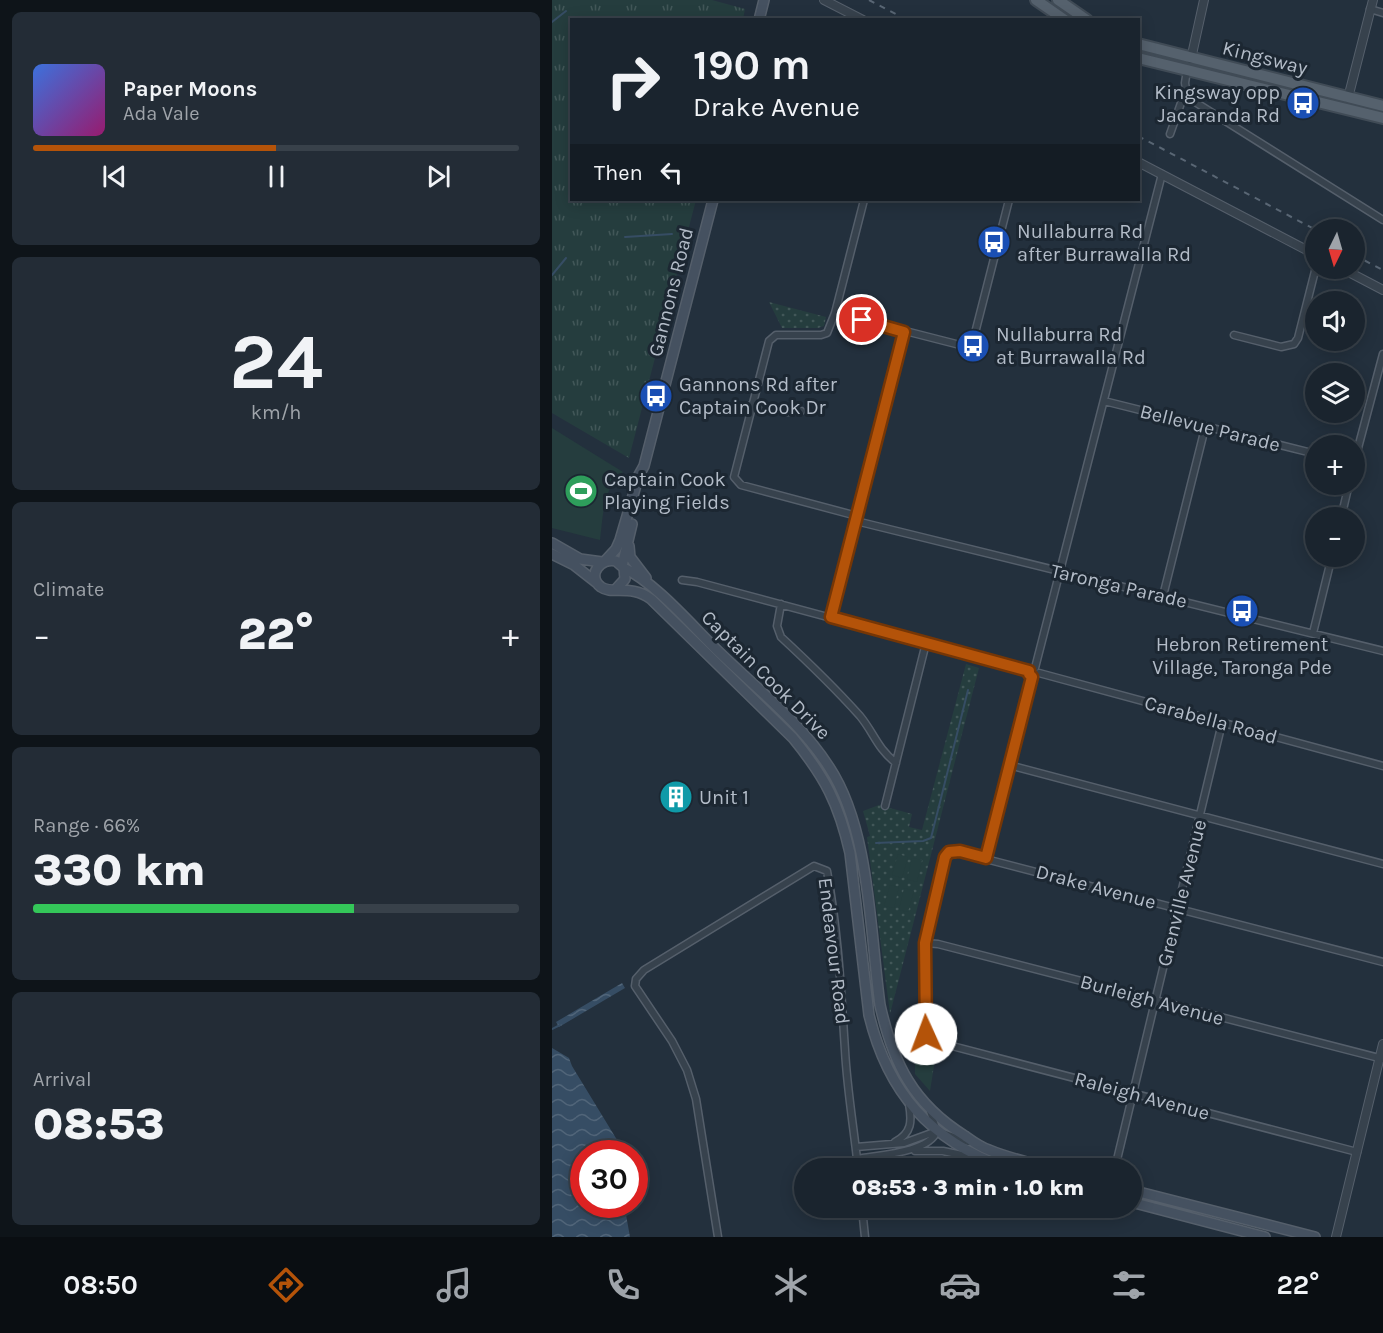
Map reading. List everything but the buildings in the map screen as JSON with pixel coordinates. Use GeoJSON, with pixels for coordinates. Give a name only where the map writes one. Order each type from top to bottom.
{"type":"FeatureCollection","features":[{"type":"Feature","properties":{"kind":"main road"},"geometry":{"type":"LineString","coordinates":[[760,18],[764,0]]}},
{"type":"Feature","properties":{"kind":"main road"},"geometry":{"type":"LineString","coordinates":[[1036,0],[1053,16]]}},
{"type":"Feature","properties":{"kind":"main road"},"geometry":{"type":"LineString","coordinates":[[1058,0],[1084,18]]}},
{"type":"Feature","properties":{"kind":"main road","name":"Kingsway"},"geometry":{"type":"LineString","coordinates":[[1140,45],[1383,106]]}},
{"type":"Feature","properties":{"kind":"main road","name":"Kingsway"},"geometry":{"type":"LineString","coordinates":[[1140,58],[1383,118]]}},
{"type":"Feature","properties":{"kind":"main road"},"geometry":{"type":"LineString","coordinates":[[1187,70],[1191,59]]}},
{"type":"Feature","properties":{"kind":"main road"},"geometry":{"type":"LineString","coordinates":[[1346,109],[1348,98]]}},
{"type":"Feature","properties":{"kind":"main road","name":"Gannons Road"},"geometry":{"type":"LineString","coordinates":[[603,562],[616,549],[620,540],[639,475],[644,466],[713,201]]}},
{"type":"Feature","properties":{"kind":"main road"},"geometry":{"type":"LineString","coordinates":[[552,554],[574,565],[606,589],[616,589],[625,579],[623,567],[645,476],[644,466]]}},
{"type":"Feature","properties":{"kind":"main road"},"geometry":{"type":"LineString","coordinates":[[629,535],[630,557],[657,593]]}},
{"type":"Feature","properties":{"kind":"main road"},"geometry":{"type":"LineString","coordinates":[[552,543],[580,559],[603,562],[612,560],[623,567]]}},
{"type":"Feature","properties":{"kind":"main road"},"geometry":{"type":"LineString","coordinates":[[597,583],[595,572],[603,562]]}},
{"type":"Feature","properties":{"kind":"main road","name":"Captain Cook Drive"},"geometry":{"type":"LineString","coordinates":[[623,567],[657,593],[798,728],[830,768],[853,819],[860,848],[880,1005],[885,1029],[903,1074],[915,1093],[953,1129],[986,1149],[1016,1158]]}},
{"type":"Feature","properties":{"kind":"main road","name":"Captain Cook Drive"},"geometry":{"type":"LineString","coordinates":[[616,589],[640,592],[651,600],[793,738],[827,784],[844,826],[850,853],[866,994],[875,1038],[889,1073],[909,1104],[937,1131],[979,1158]]}},
{"type":"Feature","properties":{"kind":"main road"},"geometry":{"type":"LineString","coordinates":[[1142,1193],[1315,1237]]}},
{"type":"Feature","properties":{"kind":"main road"},"geometry":{"type":"LineString","coordinates":[[1142,1205],[1265,1237]]}},
{"type":"Feature","properties":{"kind":"street"},"geometry":{"type":"LineString","coordinates":[[824,0],[859,18]]}},
{"type":"Feature","properties":{"kind":"street"},"geometry":{"type":"LineString","coordinates":[[1191,59],[1204,0]]}},
{"type":"Feature","properties":{"kind":"street"},"geometry":{"type":"LineString","coordinates":[[1348,98],[1373,0]]}},
{"type":"Feature","properties":{"kind":"street"},"geometry":{"type":"LineString","coordinates":[[1370,9],[1383,12]]}},
{"type":"Feature","properties":{"kind":"street"},"geometry":{"type":"LineString","coordinates":[[1187,70],[1186,89],[1195,102],[1383,220]]}},
{"type":"Feature","properties":{"kind":"street"},"geometry":{"type":"LineString","coordinates":[[1170,134],[1186,89]]}},
{"type":"Feature","properties":{"kind":"street"},"geometry":{"type":"LineString","coordinates":[[1140,163],[1305,249]]}},
{"type":"Feature","properties":{"kind":"street"},"geometry":{"type":"LineString","coordinates":[[986,858],[1162,174]]}},
{"type":"Feature","properties":{"kind":"street"},"geometry":{"type":"LineString","coordinates":[[801,411],[788,412],[752,404],[770,339],[776,335],[827,333],[835,313],[864,201]]}},
{"type":"Feature","properties":{"kind":"street"},"geometry":{"type":"LineString","coordinates":[[835,313],[904,332],[960,345],[968,344],[974,337],[1009,201]]}},
{"type":"Feature","properties":{"kind":"street"},"geometry":{"type":"LineString","coordinates":[[1234,335],[1281,347],[1294,344],[1298,338],[1313,279]]}},
{"type":"Feature","properties":{"kind":"street"},"geometry":{"type":"LineString","coordinates":[[1362,279],[1383,290]]}},
{"type":"Feature","properties":{"kind":"street"},"geometry":{"type":"LineString","coordinates":[[831,617],[904,332]]}},
{"type":"Feature","properties":{"kind":"street"},"geometry":{"type":"LineString","coordinates":[[1361,435],[1383,354]]}},
{"type":"Feature","properties":{"kind":"street","name":"Bellevue Parade"},"geometry":{"type":"LineString","coordinates":[[1104,401],[1305,451]]}},
{"type":"Feature","properties":{"kind":"street","name":"Taronga Parade"},"geometry":{"type":"LineString","coordinates":[[752,404],[735,475],[738,484],[857,519],[1060,572],[1383,651]]}},
{"type":"Feature","properties":{"kind":"street"},"geometry":{"type":"LineString","coordinates":[[1163,596],[1205,428]]}},
{"type":"Feature","properties":{"kind":"street"},"geometry":{"type":"LineString","coordinates":[[1313,633],[1329,567]]}},
{"type":"Feature","properties":{"kind":"street","name":"Carabella Road"},"geometry":{"type":"LineString","coordinates":[[682,580],[831,617],[1383,766]]}},
{"type":"Feature","properties":{"kind":"street"},"geometry":{"type":"LineString","coordinates":[[782,604],[777,624],[781,637],[841,696],[864,722],[881,750],[896,764]]}},
{"type":"Feature","properties":{"kind":"street"},"geometry":{"type":"LineString","coordinates":[[885,806],[926,643]]}},
{"type":"Feature","properties":{"kind":"street","name":"Grenville Avenue"},"geometry":{"type":"LineString","coordinates":[[1118,1158],[1222,723]]}},
{"type":"Feature","properties":{"kind":"street"},"geometry":{"type":"LineString","coordinates":[[1009,765],[1383,864]]}},
{"type":"Feature","properties":{"kind":"street","name":"Drake Avenue"},"geometry":{"type":"LineString","coordinates":[[925,943],[944,860],[949,852],[960,851],[1383,962]]}},
{"type":"Feature","properties":{"kind":"street","name":"Endeavour Road"},"geometry":{"type":"LineString","coordinates":[[717,1237],[696,1099],[687,1070],[672,1041],[635,986],[636,979],[644,970],[814,866],[822,867],[827,871],[831,896],[857,1158]]}},
{"type":"Feature","properties":{"kind":"street","name":"Burleigh Avenue"},"geometry":{"type":"LineString","coordinates":[[925,943],[938,944],[1381,1059]]}},
{"type":"Feature","properties":{"kind":"street","name":"Raleigh Avenue"},"geometry":{"type":"LineString","coordinates":[[925,943],[925,1030],[928,1038],[939,1044],[1357,1152]]}},
{"type":"Feature","properties":{"kind":"street"},"geometry":{"type":"LineString","coordinates":[[1336,1237],[1383,1044]]}},
{"type":"Feature","properties":{"kind":"street"},"geometry":{"type":"LineString","coordinates":[[890,1145],[909,1130],[911,1117],[909,1104]]}},
{"type":"Feature","properties":{"kind":"street"},"geometry":{"type":"LineString","coordinates":[[863,1158],[906,1151],[927,1144],[935,1137],[937,1131],[928,1107]]}},
{"type":"Feature","properties":{"kind":"street"},"geometry":{"type":"LineString","coordinates":[[856,1147],[904,1143],[937,1131],[986,1149]]}},
{"type":"Feature","properties":{"kind":"street"},"geometry":{"type":"LineString","coordinates":[[906,1151],[943,1151],[974,1158]]}},
{"type":"Feature","properties":{"kind":"street"},"geometry":{"type":"LineString","coordinates":[[863,1218],[865,1237]]}},
{"type":"Feature","properties":{"kind":"green space"},"geometry":{"type":"Polygon","coordinates":[[[552,0],[712,0],[745,9],[743,18],[570,18],[570,201],[696,201],[629,458],[552,413],[552,0]]]}},
{"type":"Feature","properties":{"kind":"green space"},"geometry":{"type":"Polygon","coordinates":[[[769,302],[826,317],[824,326],[782,328],[769,302]]]}},
{"type":"Feature","properties":{"kind":"green space","name":"Captain Cook Playing Fields"},"geometry":{"type":"Polygon","coordinates":[[[552,428],[623,472],[616,478],[608,494],[603,512],[600,540],[552,528],[552,428]]]}},
{"type":"Feature","properties":{"kind":"green space"},"geometry":{"type":"Polygon","coordinates":[[[966,664],[979,668],[890,1014],[867,837],[870,836],[863,811],[879,805],[912,814],[909,827],[922,830],[966,664]]]}},
{"type":"Feature","properties":{"kind":"green space"},"geometry":{"type":"Polygon","coordinates":[[[898,854],[908,857],[902,878],[892,875],[898,854]]]}},
{"type":"Feature","properties":{"kind":"green space"},"geometry":{"type":"Polygon","coordinates":[[[912,858],[922,860],[917,882],[907,879],[912,858]]]}},
{"type":"Feature","properties":{"kind":"green space"},"geometry":{"type":"Polygon","coordinates":[[[890,885],[899,887],[894,908],[884,906],[890,885]]]}},
{"type":"Feature","properties":{"kind":"green space"},"geometry":{"type":"Polygon","coordinates":[[[904,888],[914,891],[908,912],[899,910],[904,888]]]}},
{"type":"Feature","properties":{"kind":"green space"},"geometry":{"type":"Polygon","coordinates":[[[915,1048],[936,1053],[930,1091],[915,1074],[915,1048]]]}},
{"type":"Feature","properties":{"kind":"water"},"geometry":{"type":"Polygon","coordinates":[[[622,983],[625,988],[559,1027],[556,1022],[622,983]]]}},
{"type":"Feature","properties":{"kind":"water"},"geometry":{"type":"Polygon","coordinates":[[[552,1048],[569,1058],[617,1140],[570,1140],[570,1218],[627,1218],[630,1237],[552,1237],[552,1048]]]}},
{"type":"Feature","properties":{"kind":"waterway"},"geometry":{"type":"LineString","coordinates":[[552,22],[566,11]]}},
{"type":"Feature","properties":{"kind":"waterway"},"geometry":{"type":"LineString","coordinates":[[625,237],[672,234]]}},
{"type":"Feature","properties":{"kind":"waterway"},"geometry":{"type":"LineString","coordinates":[[552,275],[566,258]]}},
{"type":"Feature","properties":{"kind":"waterway"},"geometry":{"type":"LineString","coordinates":[[876,843],[923,841],[931,838],[968,690]]}},
{"type":"Feature","properties":{"kind":"waterway"},"geometry":{"type":"LineString","coordinates":[[552,1029],[560,1025]]}},
{"type":"Feature","properties":{"kind":"railway"},"geometry":{"type":"LineString","coordinates":[[869,0],[903,18]]}},
{"type":"Feature","properties":{"kind":"railway"},"geometry":{"type":"LineString","coordinates":[[1140,137],[1305,224]]}},
{"type":"Feature","properties":{"kind":"railway"},"geometry":{"type":"LineString","coordinates":[[1365,261],[1383,270]]}},
{"type":"Feature","properties":{"kind":"place","name":"Kingsway opp Jacaranda Rd"},"geometry":{"type":"Point","coordinates":[1303,103]}},
{"type":"Feature","properties":{"kind":"place","name":"Nullaburra Rd after Burrawalla Rd"},"geometry":{"type":"Point","coordinates":[994,242]}},
{"type":"Feature","properties":{"kind":"place","name":"Nullaburra Rd at Burrawalla Rd"},"geometry":{"type":"Point","coordinates":[973,346]}},
{"type":"Feature","properties":{"kind":"place","name":"Gannons Rd after Captain Cook Dr"},"geometry":{"type":"Point","coordinates":[656,396]}},
{"type":"Feature","properties":{"kind":"place","name":"Captain Cook Playing Fields"},"geometry":{"type":"Point","coordinates":[581,491]}},
{"type":"Feature","properties":{"kind":"place","name":"Hebron Retirement Village, Taronga Pde"},"geometry":{"type":"Point","coordinates":[1242,611]}},
{"type":"Feature","properties":{"kind":"place","name":"Unit 1"},"geometry":{"type":"Point","coordinates":[676,797]}},
{"type":"Feature","properties":{"kind":"route"},"geometry":{"type":"LineString","coordinates":[[862,320],[904,332],[831,617],[1029,671],[1032,677],[986,858],[960,851],[949,852],[945,857],[926,933],[926,1034]]}}]}
